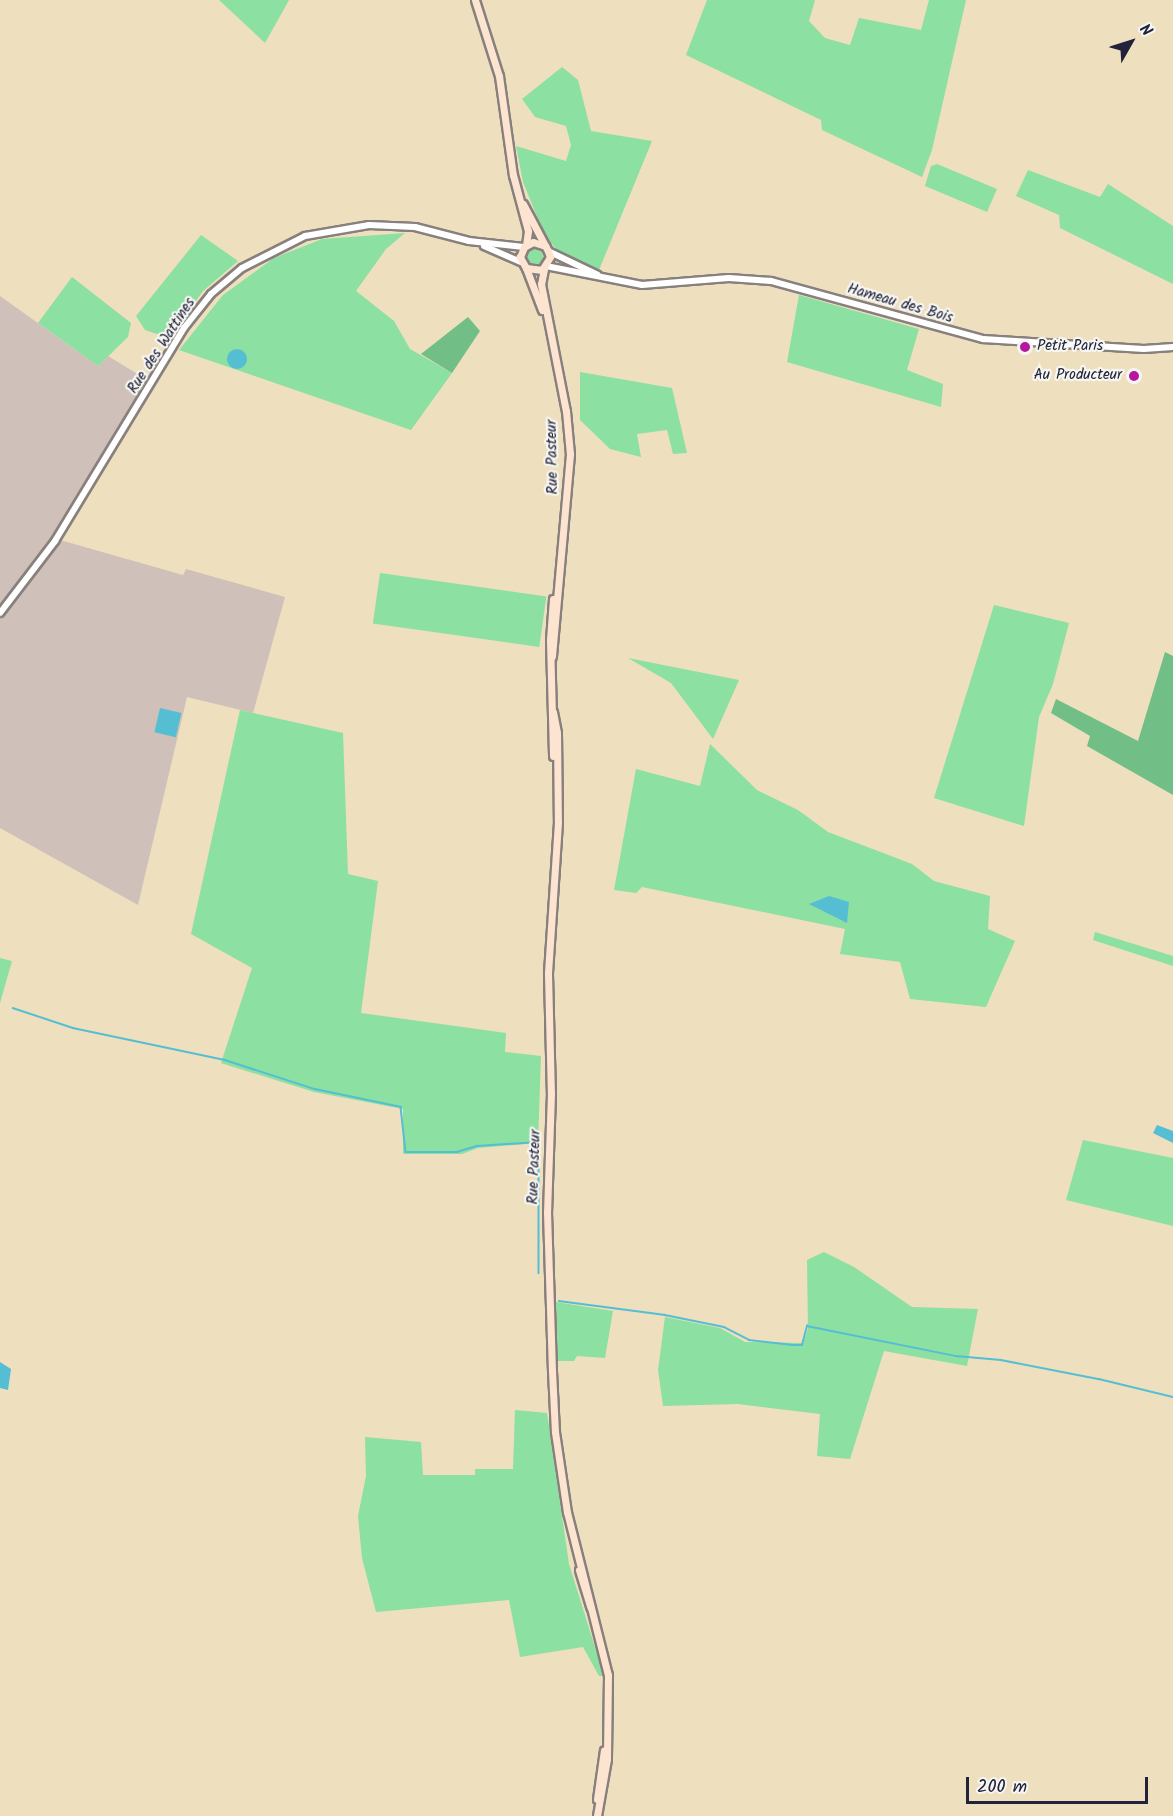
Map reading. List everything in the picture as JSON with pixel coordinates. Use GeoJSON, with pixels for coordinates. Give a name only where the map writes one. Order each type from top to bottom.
{"type":"FeatureCollection","features":[{"type":"Feature","properties":{"kind":"main road"},"geometry":{"type":"LineString","coordinates":[[475,0],[498,69],[516,188],[528,231],[524,265],[536,271],[545,267],[546,248],[516,188]]}},
{"type":"Feature","properties":{"kind":"main road"},"geometry":{"type":"LineString","coordinates":[[525,246],[536,242],[546,248]]}},
{"type":"Feature","properties":{"kind":"main road","name":"Rue Pasteur"},"geometry":{"type":"LineString","coordinates":[[524,265],[550,336]]}},
{"type":"Feature","properties":{"kind":"main road","name":"Rue Pasteur"},"geometry":{"type":"LineString","coordinates":[[545,267],[541,284],[566,411],[570,454],[550,631],[558,850],[548,956],[548,1248],[555,1432],[584,1593],[597,1624],[608,1675],[605,1779],[597,1816]]}},
{"type":"Feature","properties":{"kind":"street","name":"Rue des Wattines"},"geometry":{"type":"LineString","coordinates":[[0,613],[58,535],[184,328],[226,280],[276,248],[339,228],[398,225],[469,241],[525,246]]}},
{"type":"Feature","properties":{"kind":"street","name":"Rue des Wattines"},"geometry":{"type":"LineString","coordinates":[[469,241],[524,265]]}},
{"type":"Feature","properties":{"kind":"street","name":"Hameau des Bois"},"geometry":{"type":"LineString","coordinates":[[546,248],[622,283]]}},
{"type":"Feature","properties":{"kind":"street","name":"Hameau des Bois"},"geometry":{"type":"LineString","coordinates":[[545,267],[622,283],[662,286],[729,278],[760,280],[975,337],[1144,349],[1173,347]]}},
{"type":"Feature","properties":{"kind":"shaded area"},"geometry":{"type":"Polygon","coordinates":[[[0,296],[98,366],[108,356],[154,384],[60,540],[183,575],[186,569],[285,597],[253,713],[187,697],[138,905],[0,828],[0,296]]]}},
{"type":"Feature","properties":{"kind":"green space"},"geometry":{"type":"Polygon","coordinates":[[[219,0],[289,0],[265,43],[219,0]]]}},
{"type":"Feature","properties":{"kind":"green space"},"geometry":{"type":"Polygon","coordinates":[[[707,0],[815,0],[809,21],[825,38],[850,45],[859,18],[921,30],[929,0],[966,0],[932,150],[922,177],[822,130],[821,120],[686,55],[707,0]]]}},
{"type":"Feature","properties":{"kind":"green space"},"geometry":{"type":"Polygon","coordinates":[[[562,67],[578,80],[591,131],[652,141],[599,270],[557,250],[544,234],[523,182],[516,146],[566,161],[571,145],[566,126],[535,117],[522,99],[562,67]]]}},
{"type":"Feature","properties":{"kind":"green space"},"geometry":{"type":"Polygon","coordinates":[[[937,164],[997,189],[987,212],[925,186],[931,166],[937,164]]]}},
{"type":"Feature","properties":{"kind":"green space"},"geometry":{"type":"Polygon","coordinates":[[[1028,170],[1100,197],[1108,184],[1173,226],[1173,284],[1060,228],[1059,215],[1016,196],[1028,170]]]}},
{"type":"Feature","properties":{"kind":"green space"},"geometry":{"type":"Polygon","coordinates":[[[405,233],[386,249],[356,291],[394,321],[410,349],[452,373],[411,430],[179,350],[223,295],[274,258],[322,239],[405,233]]]}},
{"type":"Feature","properties":{"kind":"green space"},"geometry":{"type":"Polygon","coordinates":[[[201,235],[238,261],[203,291],[169,338],[145,330],[136,316],[201,235]]]}},
{"type":"Feature","properties":{"kind":"green space"},"geometry":{"type":"Polygon","coordinates":[[[534,248],[540,251],[543,257],[540,263],[534,266],[528,263],[525,257],[528,251],[534,248]]]}},
{"type":"Feature","properties":{"kind":"green space"},"geometry":{"type":"Polygon","coordinates":[[[72,277],[131,323],[128,337],[98,366],[38,323],[72,277]]]}},
{"type":"Feature","properties":{"kind":"green space"},"geometry":{"type":"Polygon","coordinates":[[[799,295],[919,329],[907,370],[943,384],[941,407],[787,362],[799,295]]]}},
{"type":"Feature","properties":{"kind":"green space"},"geometry":{"type":"Polygon","coordinates":[[[468,317],[480,331],[452,373],[421,354],[468,317]]]}},
{"type":"Feature","properties":{"kind":"green space"},"geometry":{"type":"Polygon","coordinates":[[[580,372],[672,388],[687,453],[673,454],[667,430],[637,434],[641,457],[610,449],[580,420],[580,372]]]}},
{"type":"Feature","properties":{"kind":"green space"},"geometry":{"type":"Polygon","coordinates":[[[380,573],[546,596],[539,647],[373,624],[380,573]]]}},
{"type":"Feature","properties":{"kind":"green space"},"geometry":{"type":"Polygon","coordinates":[[[994,605],[1069,623],[1053,684],[1039,717],[1024,826],[934,798],[994,605]]]}},
{"type":"Feature","properties":{"kind":"green space"},"geometry":{"type":"Polygon","coordinates":[[[1165,652],[1173,656],[1173,795],[1087,746],[1090,736],[1051,713],[1056,699],[1138,741],[1165,652]]]}},
{"type":"Feature","properties":{"kind":"green space"},"geometry":{"type":"Polygon","coordinates":[[[628,658],[739,680],[713,739],[671,683],[628,658]]]}},
{"type":"Feature","properties":{"kind":"green space"},"geometry":{"type":"Polygon","coordinates":[[[240,710],[343,733],[348,874],[378,881],[361,1013],[506,1033],[505,1052],[541,1056],[538,1143],[478,1148],[462,1154],[403,1154],[403,1109],[314,1092],[221,1063],[252,968],[191,934],[240,710]]]}},
{"type":"Feature","properties":{"kind":"green space"},"geometry":{"type":"Polygon","coordinates":[[[710,744],[757,790],[798,810],[828,832],[912,864],[934,881],[990,896],[988,929],[1015,941],[986,1007],[910,999],[900,962],[840,954],[845,929],[642,887],[636,893],[614,890],[636,769],[700,786],[710,744]]]}},
{"type":"Feature","properties":{"kind":"green space"},"geometry":{"type":"Polygon","coordinates":[[[1095,932],[1173,956],[1173,966],[1093,940],[1095,932]]]}},
{"type":"Feature","properties":{"kind":"green space"},"geometry":{"type":"Polygon","coordinates":[[[0,958],[12,961],[0,1003],[0,958]]]}},
{"type":"Feature","properties":{"kind":"green space"},"geometry":{"type":"Polygon","coordinates":[[[1083,1140],[1173,1158],[1173,1226],[1066,1200],[1083,1140]]]}},
{"type":"Feature","properties":{"kind":"green space"},"geometry":{"type":"Polygon","coordinates":[[[824,1252],[854,1267],[912,1307],[978,1309],[967,1366],[884,1351],[850,1459],[817,1456],[820,1414],[738,1404],[663,1406],[658,1370],[665,1317],[720,1328],[745,1342],[803,1343],[808,1329],[807,1260],[824,1252]]]}},
{"type":"Feature","properties":{"kind":"green space"},"geometry":{"type":"Polygon","coordinates":[[[556,1302],[613,1311],[605,1358],[577,1356],[574,1361],[557,1361],[556,1302]]]}},
{"type":"Feature","properties":{"kind":"green space"},"geometry":{"type":"Polygon","coordinates":[[[515,1410],[547,1413],[569,1564],[604,1676],[599,1676],[583,1647],[520,1657],[509,1600],[376,1612],[362,1558],[358,1516],[366,1476],[365,1437],[421,1442],[423,1475],[475,1475],[475,1469],[513,1469],[515,1410]]]}},
{"type":"Feature","properties":{"kind":"water"},"geometry":{"type":"Polygon","coordinates":[[[237,349],[244,352],[247,359],[244,366],[237,369],[230,366],[227,359],[230,352],[237,349]]]}},
{"type":"Feature","properties":{"kind":"water"},"geometry":{"type":"Polygon","coordinates":[[[160,708],[181,713],[176,737],[154,732],[160,708]]]}},
{"type":"Feature","properties":{"kind":"water"},"geometry":{"type":"Polygon","coordinates":[[[829,896],[849,902],[847,923],[809,904],[829,896]]]}},
{"type":"Feature","properties":{"kind":"water"},"geometry":{"type":"Polygon","coordinates":[[[1157,1125],[1173,1131],[1173,1143],[1153,1133],[1157,1125]]]}},
{"type":"Feature","properties":{"kind":"water"},"geometry":{"type":"Polygon","coordinates":[[[0,1362],[11,1369],[8,1390],[0,1388],[0,1362]]]}},
{"type":"Feature","properties":{"kind":"waterway"},"geometry":{"type":"LineString","coordinates":[[13,1008],[73,1028],[225,1060],[315,1089],[401,1107],[406,1152],[457,1152],[477,1146],[539,1142],[539,1273]]}},
{"type":"Feature","properties":{"kind":"waterway"},"geometry":{"type":"LineString","coordinates":[[559,1301],[665,1315],[724,1327],[749,1340],[793,1345],[802,1345],[807,1326],[956,1356],[1001,1360],[1099,1379],[1173,1397]]}},
{"type":"Feature","properties":{"kind":"place","name":"Petit Paris"},"geometry":{"type":"Point","coordinates":[1025,347]}},
{"type":"Feature","properties":{"kind":"place","name":"Au Producteur"},"geometry":{"type":"Point","coordinates":[1134,376]}}]}
